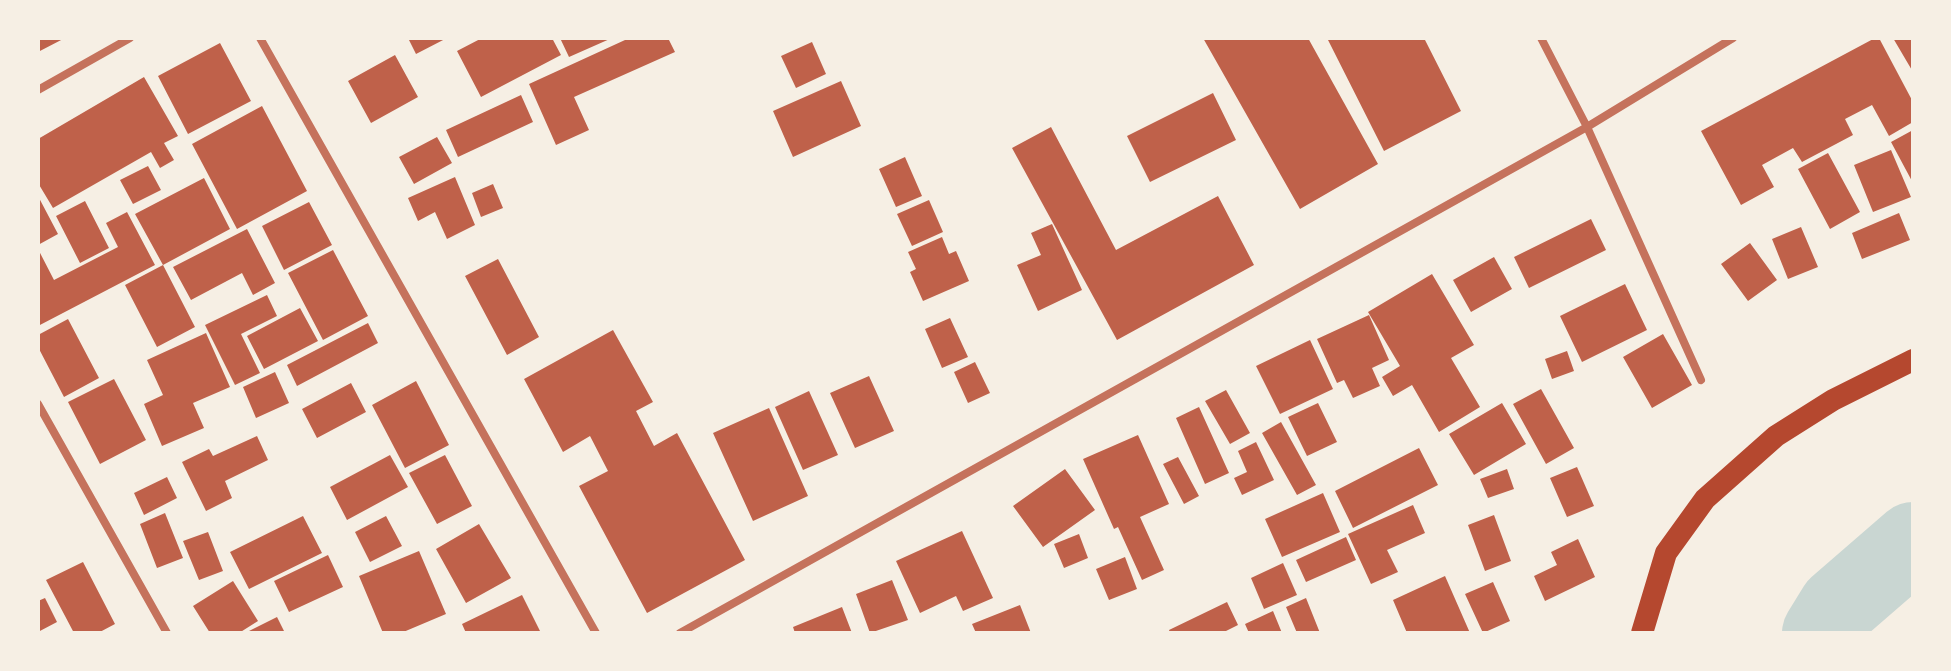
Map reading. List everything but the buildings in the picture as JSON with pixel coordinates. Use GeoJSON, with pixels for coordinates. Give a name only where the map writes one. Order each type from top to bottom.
{"type":"FeatureCollection","features":[{"type":"Feature","properties":{"kind":"highway"},"geometry":{"type":"LineString","coordinates":[[1642,633],[1666,553],[1705,499],[1776,436],[1833,400],[1913,360]]}},
{"type":"Feature","properties":{"kind":"street"},"geometry":{"type":"LineString","coordinates":[[38,90],[130,38]]}},
{"type":"Feature","properties":{"kind":"street"},"geometry":{"type":"LineString","coordinates":[[260,38],[596,633]]}},
{"type":"Feature","properties":{"kind":"street"},"geometry":{"type":"LineString","coordinates":[[1541,38],[1587,127],[1701,380]]}},
{"type":"Feature","properties":{"kind":"street"},"geometry":{"type":"LineString","coordinates":[[680,633],[1587,127],[1733,38]]}},
{"type":"Feature","properties":{"kind":"street"},"geometry":{"type":"LineString","coordinates":[[38,404],[167,633]]}},
{"type":"Feature","properties":{"kind":"waterway"},"geometry":{"type":"LineString","coordinates":[[1822,633],[1838,607],[1913,542]]}}]}
